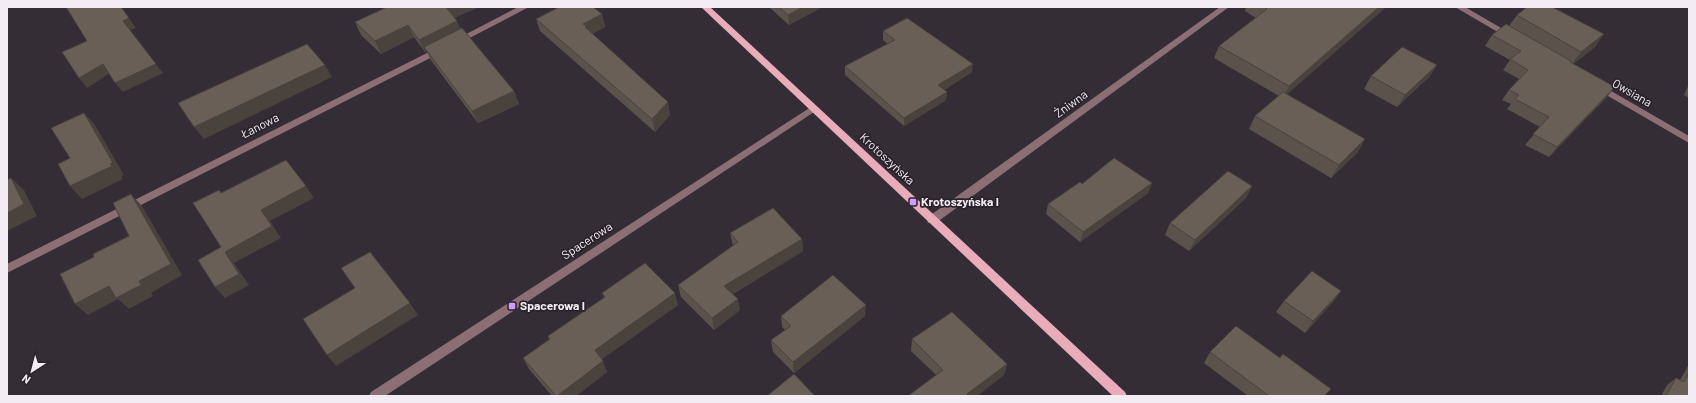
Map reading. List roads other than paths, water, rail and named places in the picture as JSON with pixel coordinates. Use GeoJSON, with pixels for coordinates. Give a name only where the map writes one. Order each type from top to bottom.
{"type":"FeatureCollection","features":[{"type":"Feature","properties":{"kind":"main road","name":"Krotoszyńska"},"geometry":{"type":"LineString","coordinates":[[705,7],[1121,396]]}},
{"type":"Feature","properties":{"kind":"street","name":"Łanowa"},"geometry":{"type":"LineString","coordinates":[[7,269],[525,7]]}},
{"type":"Feature","properties":{"kind":"street","name":"Żniwna"},"geometry":{"type":"LineString","coordinates":[[932,220],[1225,7]]}},
{"type":"Feature","properties":{"kind":"street"},"geometry":{"type":"LineString","coordinates":[[1460,7],[1520,41]]}},
{"type":"Feature","properties":{"kind":"street","name":"Owsiana"},"geometry":{"type":"LineString","coordinates":[[1588,81],[1689,140]]}},
{"type":"Feature","properties":{"kind":"street","name":"Spacerowa"},"geometry":{"type":"LineString","coordinates":[[375,396],[814,108]]}},
{"type":"Feature","properties":{"kind":"place","name":"Krotoszyńska I"},"geometry":{"type":"Point","coordinates":[913,202]}},
{"type":"Feature","properties":{"kind":"place","name":"Spacerowa I"},"geometry":{"type":"Point","coordinates":[512,306]}}]}
